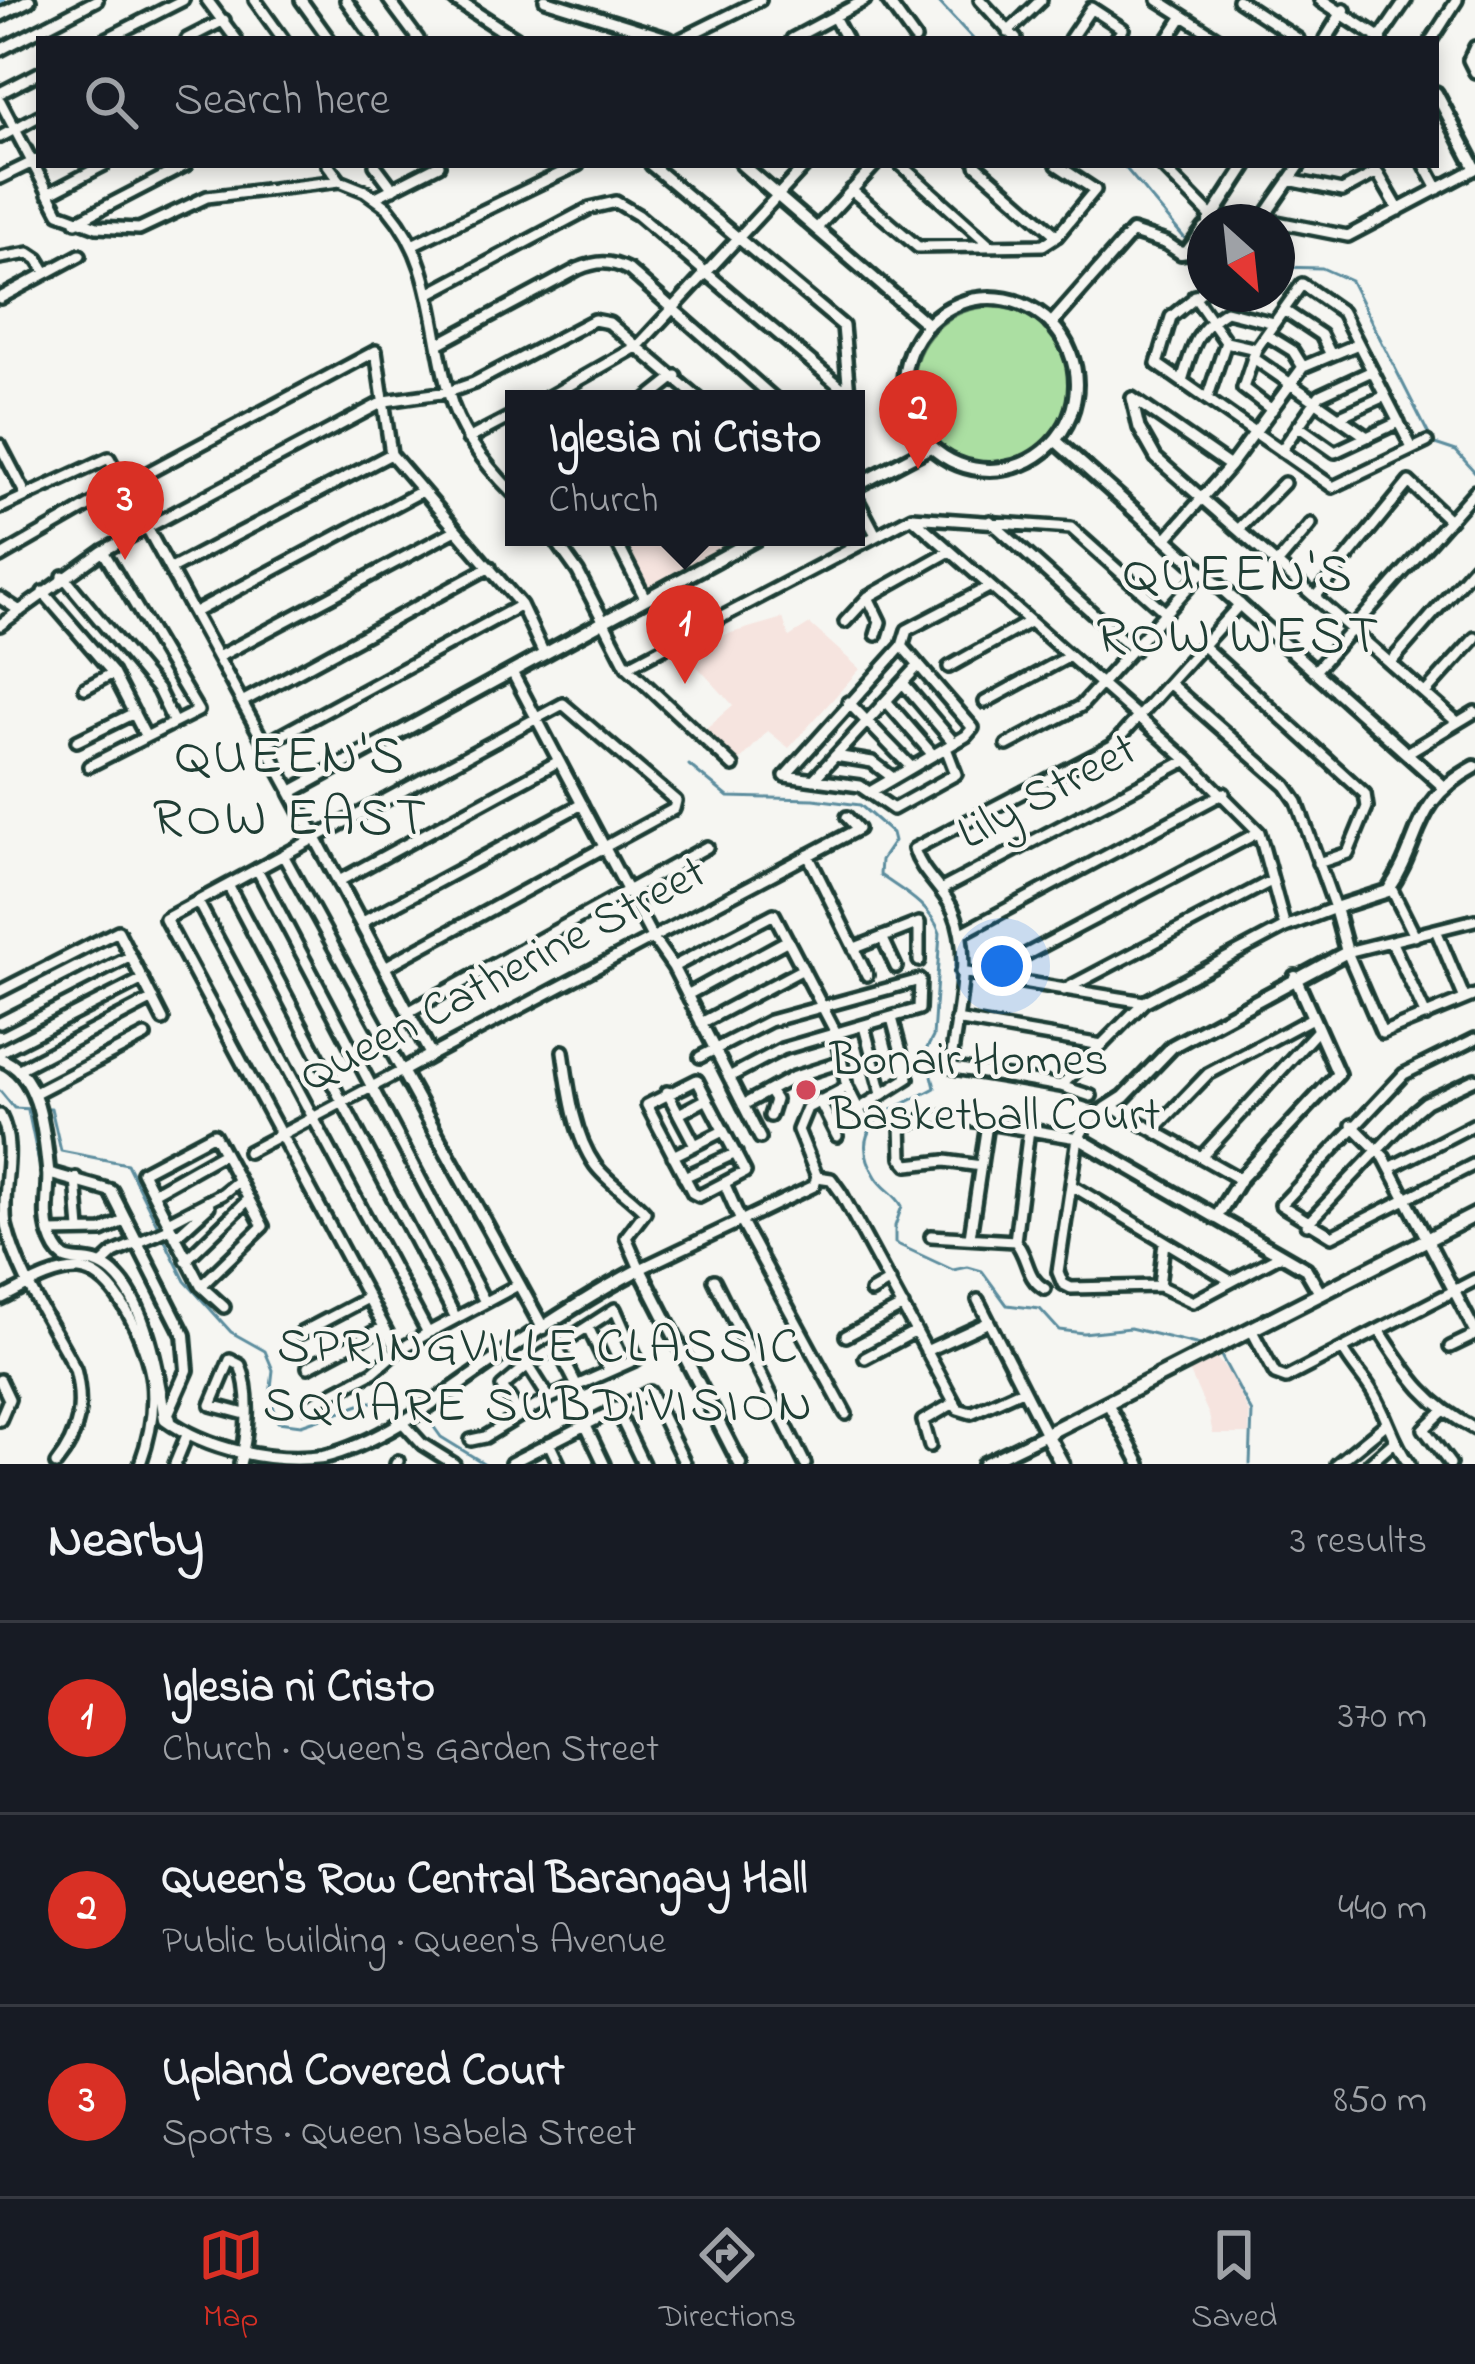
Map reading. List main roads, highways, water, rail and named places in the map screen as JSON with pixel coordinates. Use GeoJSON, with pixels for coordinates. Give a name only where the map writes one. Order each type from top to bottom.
{"type":"FeatureCollection","features":[{"type":"Feature","properties":{"kind":"main road"},"geometry":{"type":"LineString","coordinates":[[1062,1464],[1046,1434],[1475,1215]]}},
{"type":"Feature","properties":{"kind":"waterway"},"geometry":{"type":"LineString","coordinates":[[937,0],[970,36]]}},
{"type":"Feature","properties":{"kind":"waterway"},"geometry":{"type":"LineString","coordinates":[[1126,168],[1187,241]]}},
{"type":"Feature","properties":{"kind":"waterway"},"geometry":{"type":"LineString","coordinates":[[1295,267],[1322,268],[1351,281],[1429,435],[1435,444],[1456,451],[1475,472]]}},
{"type":"Feature","properties":{"kind":"waterway"},"geometry":{"type":"LineString","coordinates":[[689,765],[728,797],[860,805],[892,833],[894,841],[881,860],[880,875],[923,906],[940,933],[933,1037],[926,1050],[935,1088],[879,1120],[866,1143],[876,1177],[902,1206],[895,1243],[953,1270],[982,1271],[1007,1305],[1040,1309],[1059,1330],[1083,1333],[1130,1328],[1200,1345]]}},
{"type":"Feature","properties":{"kind":"waterway"},"geometry":{"type":"LineString","coordinates":[[0,1091],[14,1108],[32,1109]]}},
{"type":"Feature","properties":{"kind":"waterway"},"geometry":{"type":"LineString","coordinates":[[41,1108],[51,1108],[61,1151],[127,1164],[185,1281],[231,1332],[265,1351],[273,1370],[270,1396],[278,1422],[301,1425],[368,1402],[396,1402]]}},
{"type":"Feature","properties":{"kind":"waterway"},"geometry":{"type":"LineString","coordinates":[[28,1110],[43,1183]]}},
{"type":"Feature","properties":{"kind":"waterway"},"geometry":{"type":"LineString","coordinates":[[97,1270],[120,1293]]}},
{"type":"Feature","properties":{"kind":"waterway"},"geometry":{"type":"LineString","coordinates":[[1220,1354],[1252,1413],[1250,1464]]}},
{"type":"Feature","properties":{"kind":"waterway"},"geometry":{"type":"LineString","coordinates":[[426,1416],[441,1437],[485,1464]]}},
{"type":"Feature","properties":{"kind":"place","name":"Queen's Row Central Barangay Hall"},"geometry":{"type":"Point","coordinates":[918,469]}},
{"type":"Feature","properties":{"kind":"place","name":"Upland Covered Court"},"geometry":{"type":"Point","coordinates":[125,560]}},
{"type":"Feature","properties":{"kind":"place","name":"Iglesia ni Cristo"},"geometry":{"type":"Point","coordinates":[685,684]}},
{"type":"Feature","properties":{"kind":"place","name":"Bonair Homes Basketball Court"},"geometry":{"type":"Point","coordinates":[806,1090]}},
{"type":"Feature","properties":{"kind":"district","name":"QUEEN'S ROW WEST"},"geometry":{"type":"Point","coordinates":[1239,608]}},
{"type":"Feature","properties":{"kind":"district","name":"QUEEN'S ROW EAST"},"geometry":{"type":"Point","coordinates":[291,790]}},
{"type":"Feature","properties":{"kind":"district","name":"SPRINGVILLE CLASSIC SQUARE SUBDIVISION"},"geometry":{"type":"Point","coordinates":[539,1377]}}]}
